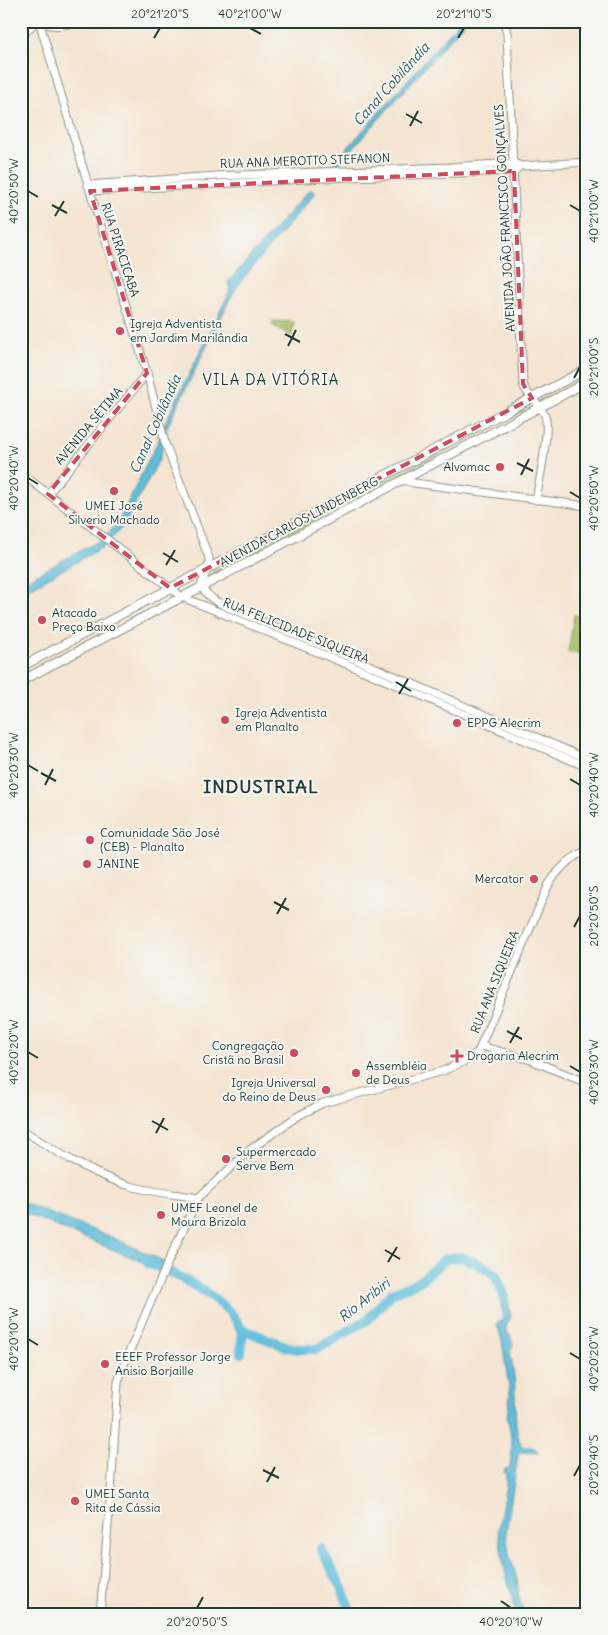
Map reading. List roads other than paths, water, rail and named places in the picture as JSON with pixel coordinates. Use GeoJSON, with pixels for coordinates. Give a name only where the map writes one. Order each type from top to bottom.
{"type":"FeatureCollection","features":[{"type":"Feature","properties":{"kind":"main road","name":"AVENIDA CARLOS LINDENBERG"},"geometry":{"type":"LineString","coordinates":[[21,668],[587,369]]}},
{"type":"Feature","properties":{"kind":"main road","name":"AVENIDA CARLOS LINDENBERG"},"geometry":{"type":"LineString","coordinates":[[21,680],[182,597],[587,382]]}},
{"type":"Feature","properties":{"kind":"main road"},"geometry":{"type":"LineString","coordinates":[[195,576],[202,586]]}},
{"type":"Feature","properties":{"kind":"street"},"geometry":{"type":"LineString","coordinates":[[21,28],[28,21]]}},
{"type":"Feature","properties":{"kind":"street"},"geometry":{"type":"LineString","coordinates":[[21,37],[38,22],[61,26],[77,21]]}},
{"type":"Feature","properties":{"kind":"street","name":"AVENIDA JOÃO FRANCISCO GONÇALVES"},"geometry":{"type":"LineString","coordinates":[[504,21],[507,34],[523,384],[540,407]]}},
{"type":"Feature","properties":{"kind":"street","name":"AVENIDA JOÃO FRANCISCO GONÇALVES"},"geometry":{"type":"LineString","coordinates":[[507,34],[509,21]]}},
{"type":"Feature","properties":{"kind":"street","name":"RUA PIRACICABA"},"geometry":{"type":"LineString","coordinates":[[38,22],[147,373],[164,441],[209,558],[208,568]]}},
{"type":"Feature","properties":{"kind":"street","name":"RUA ANA MEROTTO STEFANON"},"geometry":{"type":"LineString","coordinates":[[89,188],[225,176],[513,163],[522,166],[587,162]]}},
{"type":"Feature","properties":{"kind":"street","name":"RUA ANA MEROTTO STEFANON"},"geometry":{"type":"LineString","coordinates":[[89,188],[514,171],[522,166]]}},
{"type":"Feature","properties":{"kind":"street","name":"AVENIDA SÉTIMA"},"geometry":{"type":"LineString","coordinates":[[48,494],[147,373]]}},
{"type":"Feature","properties":{"kind":"street"},"geometry":{"type":"LineString","coordinates":[[536,500],[547,427],[546,419],[540,407]]}},
{"type":"Feature","properties":{"kind":"street","name":"RUA FELICIDADE SIQUEIRA"},"geometry":{"type":"LineString","coordinates":[[21,473],[182,597],[366,672],[587,767]]}},
{"type":"Feature","properties":{"kind":"street"},"geometry":{"type":"LineString","coordinates":[[402,480],[587,506]]}},
{"type":"Feature","properties":{"kind":"street"},"geometry":{"type":"LineString","coordinates":[[202,586],[208,568]]}},
{"type":"Feature","properties":{"kind":"street","name":"RUA FELICIDADE SIQUEIRA"},"geometry":{"type":"LineString","coordinates":[[202,586],[212,600],[225,606],[587,759]]}},
{"type":"Feature","properties":{"kind":"street","name":"RUA ANA SIQUEIRA"},"geometry":{"type":"LineString","coordinates":[[100,1614],[118,1382],[168,1262],[198,1198],[251,1149],[296,1116],[323,1103],[443,1071],[463,1062],[478,1052],[548,886],[558,870],[572,858],[587,850]]}},
{"type":"Feature","properties":{"kind":"street"},"geometry":{"type":"LineString","coordinates":[[481,1046],[528,1059],[587,1083]]}},
{"type":"Feature","properties":{"kind":"street"},"geometry":{"type":"LineString","coordinates":[[21,1129],[94,1171],[118,1181],[143,1189],[198,1198]]}},
{"type":"Feature","properties":{"kind":"water"},"geometry":{"type":"Polygon","coordinates":[[[460,21],[466,21],[339,164],[335,162],[460,21]]]}},
{"type":"Feature","properties":{"kind":"water"},"geometry":{"type":"Polygon","coordinates":[[[310,189],[315,193],[241,281],[231,297],[166,429],[160,458],[123,527],[103,547],[21,593],[21,583],[97,542],[108,534],[119,520],[230,291],[228,282],[310,189]]]}},
{"type":"Feature","properties":{"kind":"water"},"geometry":{"type":"Polygon","coordinates":[[[21,1202],[116,1239],[163,1261],[160,1269],[21,1212],[21,1202]]]}},
{"type":"Feature","properties":{"kind":"water"},"geometry":{"type":"Polygon","coordinates":[[[501,1281],[504,1283],[511,1317],[506,1326],[513,1345],[510,1351],[519,1441],[522,1447],[532,1447],[538,1451],[538,1453],[521,1452],[518,1455],[506,1533],[509,1554],[517,1578],[519,1599],[528,1614],[517,1614],[516,1612],[504,1567],[498,1530],[506,1484],[504,1472],[505,1469],[510,1468],[512,1447],[507,1418],[510,1395],[502,1341],[497,1324],[503,1318],[499,1294],[501,1281]]]}},
{"type":"Feature","properties":{"kind":"waterway","name":"Rio Aribiri"},"geometry":{"type":"LineString","coordinates":[[241,1329],[288,1347],[317,1349],[367,1320],[392,1293],[420,1281],[445,1259],[451,1258],[462,1257],[483,1266],[496,1276],[504,1295]]}},
{"type":"Feature","properties":{"kind":"waterway","name":"Rio Aribiri"},"geometry":{"type":"LineString","coordinates":[[148,1263],[201,1289],[226,1309],[235,1319],[241,1330],[241,1353]]}},
{"type":"Feature","properties":{"kind":"waterway"},"geometry":{"type":"LineString","coordinates":[[321,1549],[343,1590],[351,1614]]}},
{"type":"Feature","properties":{"kind":"place","name":"Igreja Adventista em Jardim Marilândia"},"geometry":{"type":"Point","coordinates":[120,331]}},
{"type":"Feature","properties":{"kind":"place","name":"Alvomac"},"geometry":{"type":"Point","coordinates":[500,467]}},
{"type":"Feature","properties":{"kind":"place","name":"UMEI José Silverio Machado"},"geometry":{"type":"Point","coordinates":[114,491]}},
{"type":"Feature","properties":{"kind":"place","name":"Atacado Preço Baixo"},"geometry":{"type":"Point","coordinates":[42,620]}},
{"type":"Feature","properties":{"kind":"place","name":"Igreja Adventista em Planalto"},"geometry":{"type":"Point","coordinates":[225,720]}},
{"type":"Feature","properties":{"kind":"place","name":"EPPG Alecrim"},"geometry":{"type":"Point","coordinates":[457,723]}},
{"type":"Feature","properties":{"kind":"place","name":"Comunidade São José (CEB) - Planalto"},"geometry":{"type":"Point","coordinates":[90,840]}},
{"type":"Feature","properties":{"kind":"place","name":"JANINE"},"geometry":{"type":"Point","coordinates":[87,864]}},
{"type":"Feature","properties":{"kind":"place","name":"Mercator"},"geometry":{"type":"Point","coordinates":[534,879]}},
{"type":"Feature","properties":{"kind":"place","name":"Congregação Cristã no Brasil"},"geometry":{"type":"Point","coordinates":[294,1053]}},
{"type":"Feature","properties":{"kind":"place","name":"Drogaria Alecrim"},"geometry":{"type":"Point","coordinates":[457,1056]}},
{"type":"Feature","properties":{"kind":"place","name":"Assembléia de Deus"},"geometry":{"type":"Point","coordinates":[356,1073]}},
{"type":"Feature","properties":{"kind":"place","name":"Igreja Universal do Reino de Deus"},"geometry":{"type":"Point","coordinates":[326,1090]}},
{"type":"Feature","properties":{"kind":"place","name":"Supermercado Serve Bem"},"geometry":{"type":"Point","coordinates":[226,1159]}},
{"type":"Feature","properties":{"kind":"place","name":"UMEF Leonel de Moura Brizola"},"geometry":{"type":"Point","coordinates":[161,1215]}},
{"type":"Feature","properties":{"kind":"place","name":"EEEF Professor Jorge Anisio Borjaille"},"geometry":{"type":"Point","coordinates":[105,1364]}},
{"type":"Feature","properties":{"kind":"place","name":"UMEI Santa Rita de Cássia"},"geometry":{"type":"Point","coordinates":[75,1501]}},
{"type":"Feature","properties":{"kind":"district","name":"VILA DA VITÓRIA"},"geometry":{"type":"Point","coordinates":[271,380]}},
{"type":"Feature","properties":{"kind":"district","name":"INDUSTRIAL"},"geometry":{"type":"Point","coordinates":[261,787]}},
{"type":"Feature","properties":{"kind":"water label","name":"Canal Cobilândia"},"geometry":{"type":"Point","coordinates":[391,84]}},
{"type":"Feature","properties":{"kind":"water label","name":"Canal Cobilândia"},"geometry":{"type":"Point","coordinates":[155,424]}}]}
